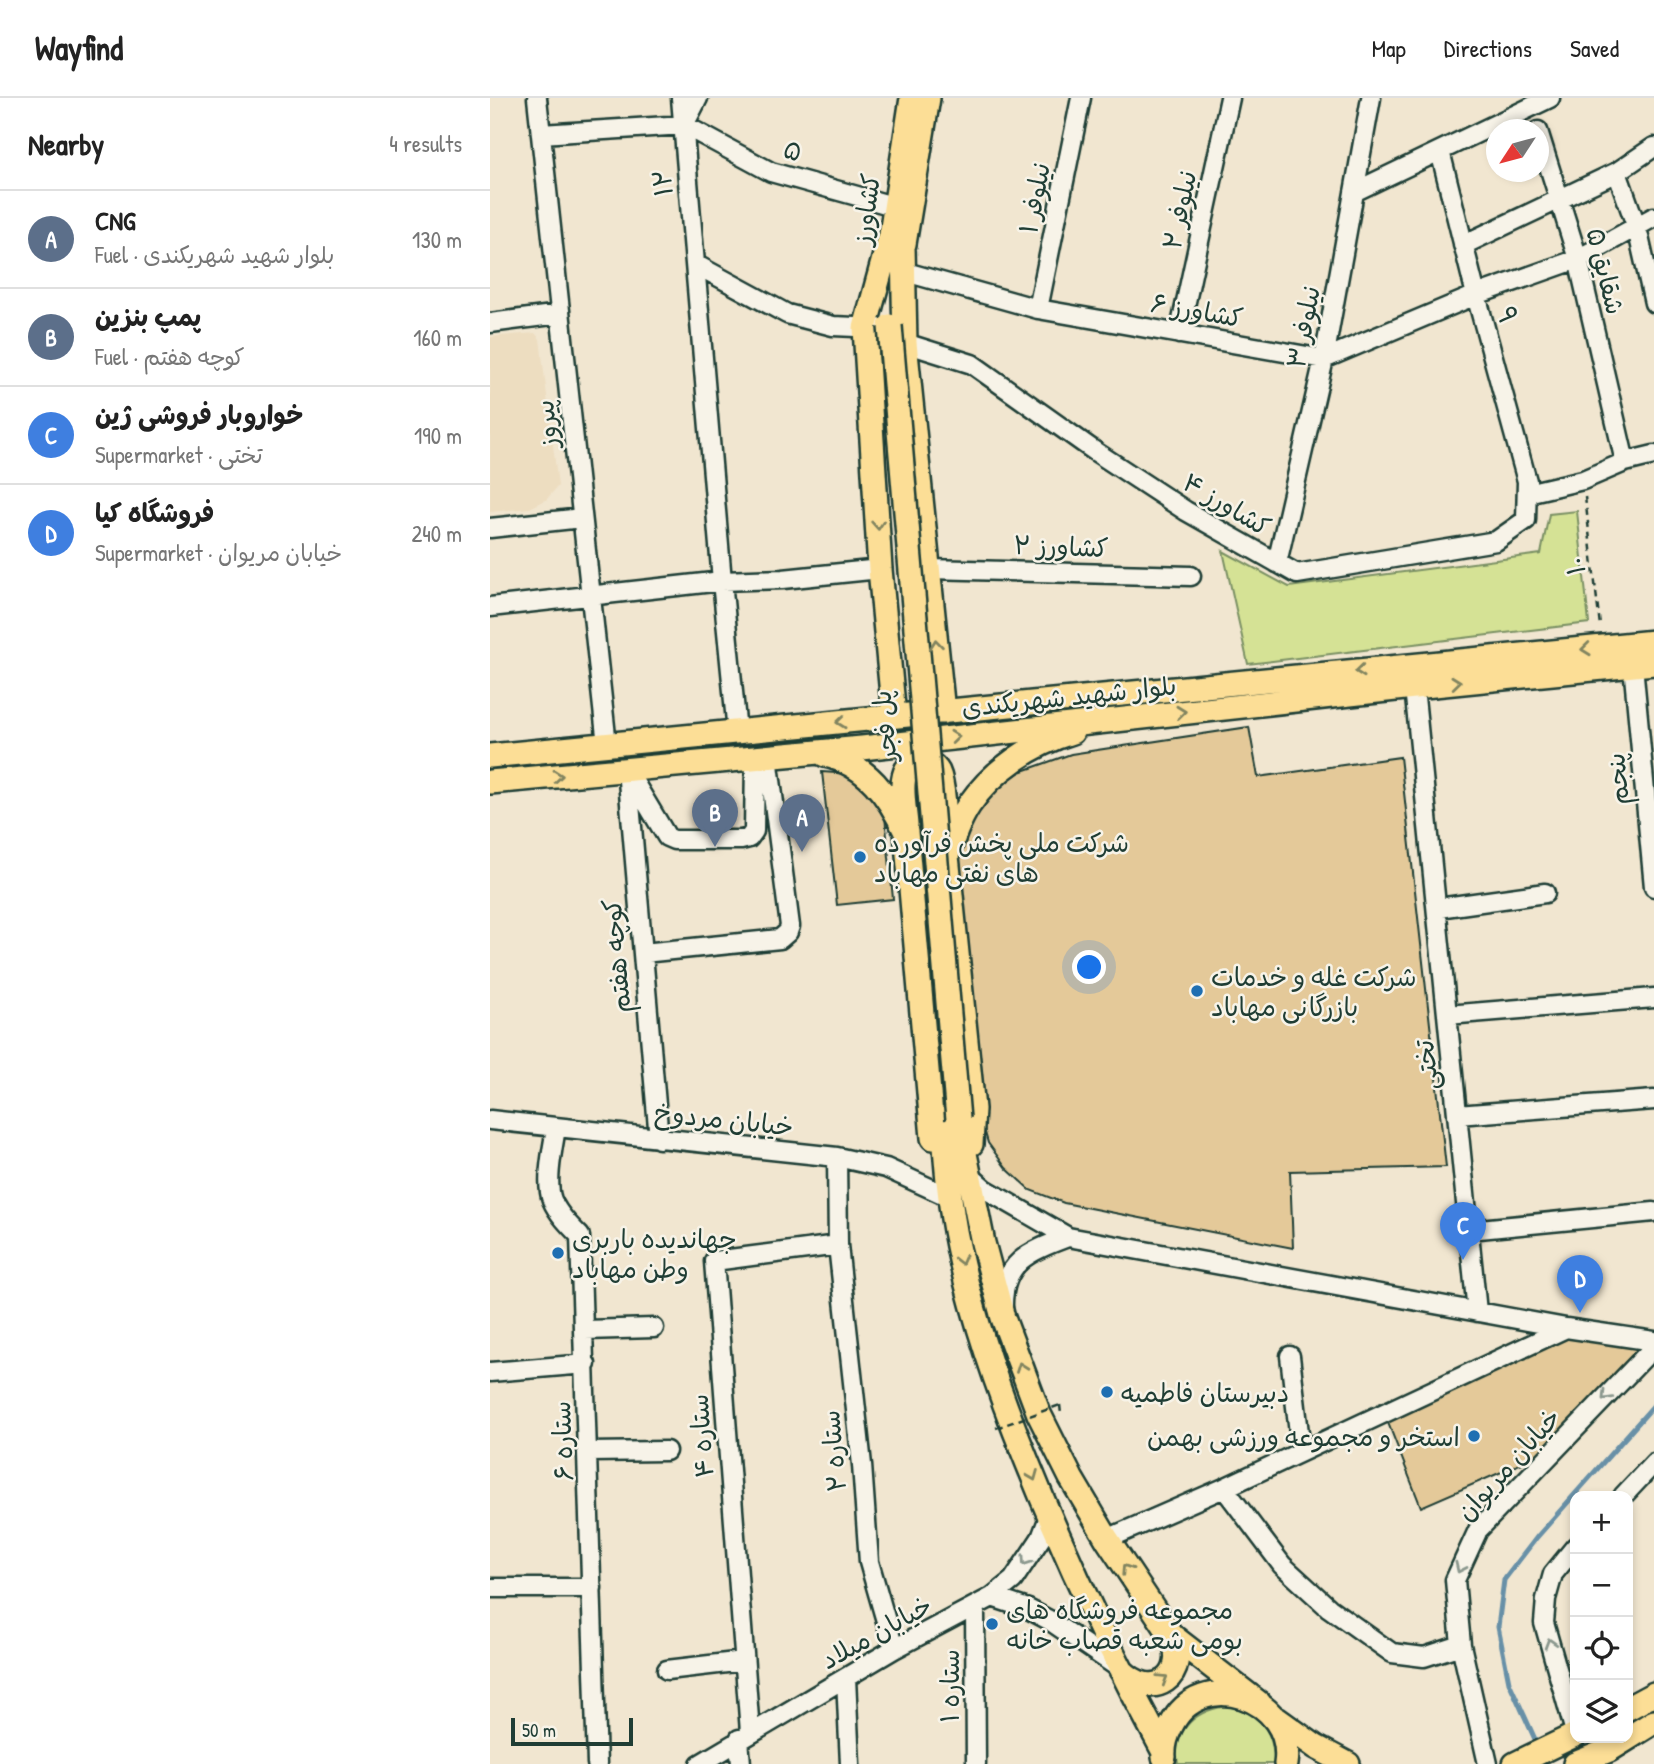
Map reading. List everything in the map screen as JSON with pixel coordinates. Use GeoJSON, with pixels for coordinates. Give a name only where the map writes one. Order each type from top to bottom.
{"type":"FeatureCollection","features":[{"type":"Feature","properties":{"kind":"main road","name":"کشاورز"},"geometry":{"type":"LineString","coordinates":[[884,331],[896,243],[894,206],[912,98]]}},
{"type":"Feature","properties":{"kind":"main road"},"geometry":{"type":"LineString","coordinates":[[894,716],[880,569],[884,331],[902,271],[896,243],[928,98]]}},
{"type":"Feature","properties":{"kind":"main road"},"geometry":{"type":"LineString","coordinates":[[884,331],[929,569],[943,712]]}},
{"type":"Feature","properties":{"kind":"main road","name":"پل فجر"},"geometry":{"type":"LineString","coordinates":[[884,331],[950,1119]]}},
{"type":"Feature","properties":{"kind":"main road","name":"بلوار شهید شهریکندی"},"geometry":{"type":"LineString","coordinates":[[490,756],[1654,642]]}},
{"type":"Feature","properties":{"kind":"main road","name":"بلوار شهید شهریکندی"},"geometry":{"type":"LineString","coordinates":[[490,782],[812,752],[1644,664]]}},
{"type":"Feature","properties":{"kind":"main road"},"geometry":{"type":"LineString","coordinates":[[947,856],[969,805],[1002,770],[1029,749],[1060,736],[1116,719]]}},
{"type":"Feature","properties":{"kind":"main road"},"geometry":{"type":"LineString","coordinates":[[812,752],[836,757],[857,766],[893,805],[906,832]]}},
{"type":"Feature","properties":{"kind":"main road"},"geometry":{"type":"LineString","coordinates":[[968,1175],[973,1109],[941,782],[937,770],[928,762],[922,761],[911,765],[904,774],[906,832],[933,1147],[978,1326],[1009,1418],[1049,1517],[1164,1758]]}},
{"type":"Feature","properties":{"kind":"main road"},"geometry":{"type":"LineString","coordinates":[[950,1119],[968,1175],[1003,1318],[1039,1415],[1071,1478],[1107,1539],[1177,1646],[1177,1664],[1164,1681],[1147,1686],[1136,1682],[1119,1668]]}},
{"type":"Feature","properties":{"kind":"main road"},"geometry":{"type":"LineString","coordinates":[[950,1119],[948,1187],[955,1228]]}},
{"type":"Feature","properties":{"kind":"main road"},"geometry":{"type":"LineString","coordinates":[[1171,1634],[1336,1763]]}},
{"type":"Feature","properties":{"kind":"main road"},"geometry":{"type":"LineString","coordinates":[[1164,1758],[1167,1736],[1184,1709],[1198,1699],[1229,1693],[1245,1696],[1264,1708],[1279,1725],[1285,1740],[1286,1764]]}},
{"type":"Feature","properties":{"kind":"main road"},"geometry":{"type":"LineString","coordinates":[[1633,1706],[1654,1695]]}},
{"type":"Feature","properties":{"kind":"main road"},"geometry":{"type":"LineString","coordinates":[[1575,1764],[1611,1757],[1654,1722]]}},
{"type":"Feature","properties":{"kind":"main road"},"geometry":{"type":"LineString","coordinates":[[1514,1764],[1570,1736]]}},
{"type":"Feature","properties":{"kind":"street","name":"پیروز"},"geometry":{"type":"LineString","coordinates":[[537,98],[607,745]]}},
{"type":"Feature","properties":{"kind":"street","name":"۱۲"},"geometry":{"type":"LineString","coordinates":[[681,98],[737,732]]}},
{"type":"Feature","properties":{"kind":"street"},"geometry":{"type":"LineString","coordinates":[[541,134],[684,125],[698,98]]}},
{"type":"Feature","properties":{"kind":"street","name":"نیلوفر ۱"},"geometry":{"type":"LineString","coordinates":[[1038,309],[1081,98]]}},
{"type":"Feature","properties":{"kind":"street","name":"نیلوفر ۲"},"geometry":{"type":"LineString","coordinates":[[1179,334],[1230,98]]}},
{"type":"Feature","properties":{"kind":"street","name":"نیلوفر ۳"},"geometry":{"type":"LineString","coordinates":[[1277,563],[1324,359],[1371,98]]}},
{"type":"Feature","properties":{"kind":"street"},"geometry":{"type":"LineString","coordinates":[[1354,192],[1440,151],[1519,106],[1550,98]]}},
{"type":"Feature","properties":{"kind":"street","name":"۵"},"geometry":{"type":"LineString","coordinates":[[684,125],[771,172],[894,206]]}},
{"type":"Feature","properties":{"kind":"street"},"geometry":{"type":"LineString","coordinates":[[1463,245],[1617,172],[1654,147]]}},
{"type":"Feature","properties":{"kind":"street","name":"۹"},"geometry":{"type":"LineString","coordinates":[[1440,151],[1527,481],[1527,493]]}},
{"type":"Feature","properties":{"kind":"street","name":"شقایق ۵"},"geometry":{"type":"LineString","coordinates":[[1549,166],[1578,259],[1625,462]]}},
{"type":"Feature","properties":{"kind":"street"},"geometry":{"type":"LineString","coordinates":[[1617,172],[1637,228],[1654,303]]}},
{"type":"Feature","properties":{"kind":"street"},"geometry":{"type":"LineString","coordinates":[[1324,359],[1476,295],[1578,259],[1654,217]]}},
{"type":"Feature","properties":{"kind":"street","name":"کشاورز ۴"},"geometry":{"type":"LineString","coordinates":[[695,264],[787,314],[833,326],[884,331],[972,364],[1186,511],[1297,574],[1496,541],[1526,520],[1527,493]]}},
{"type":"Feature","properties":{"kind":"street","name":"کشاورز ۶"},"geometry":{"type":"LineString","coordinates":[[902,271],[1038,309],[1324,359]]}},
{"type":"Feature","properties":{"kind":"street"},"geometry":{"type":"LineString","coordinates":[[490,323],[560,314]]}},
{"type":"Feature","properties":{"kind":"street"},"geometry":{"type":"LineString","coordinates":[[1527,493],[1583,480],[1625,462],[1654,455]]}},
{"type":"Feature","properties":{"kind":"street"},"geometry":{"type":"LineString","coordinates":[[490,528],[582,518]]}},
{"type":"Feature","properties":{"kind":"street"},"geometry":{"type":"LineString","coordinates":[[490,607],[722,581],[783,579],[880,569]]}},
{"type":"Feature","properties":{"kind":"street","name":"کشاورز ۲"},"geometry":{"type":"LineString","coordinates":[[929,569],[1191,576]]}},
{"type":"Feature","properties":{"kind":"street","name":"پنجم"},"geometry":{"type":"LineString","coordinates":[[1644,664],[1654,887]]}},
{"type":"Feature","properties":{"kind":"street","name":"تختی"},"geometry":{"type":"LineString","coordinates":[[1414,687],[1477,1312]]}},
{"type":"Feature","properties":{"kind":"street"},"geometry":{"type":"LineString","coordinates":[[627,769],[667,836],[674,840],[741,840],[749,838],[754,831],[762,757]]}},
{"type":"Feature","properties":{"kind":"street"},"geometry":{"type":"LineString","coordinates":[[642,953],[780,939],[788,932],[790,926],[762,757]]}},
{"type":"Feature","properties":{"kind":"street","name":"کوچه هفتم"},"geometry":{"type":"LineString","coordinates":[[627,769],[659,1139]]}},
{"type":"Feature","properties":{"kind":"street"},"geometry":{"type":"LineString","coordinates":[[1438,908],[1545,893]]}},
{"type":"Feature","properties":{"kind":"street"},"geometry":{"type":"LineString","coordinates":[[1447,1015],[1654,998]]}},
{"type":"Feature","properties":{"kind":"street"},"geometry":{"type":"LineString","coordinates":[[1457,1115],[1654,1100]]}},
{"type":"Feature","properties":{"kind":"street","name":"خیابان مردوخ"},"geometry":{"type":"LineString","coordinates":[[490,1120],[837,1157],[886,1168],[947,1196]]}},
{"type":"Feature","properties":{"kind":"street","name":"ستاره ۶"},"geometry":{"type":"LineString","coordinates":[[556,1128],[550,1174],[552,1200],[580,1236],[597,1764]]}},
{"type":"Feature","properties":{"kind":"street","name":"ستاره ۲"},"geometry":{"type":"LineString","coordinates":[[837,1157],[838,1245],[862,1465],[869,1562],[894,1648]]}},
{"type":"Feature","properties":{"kind":"street"},"geometry":{"type":"LineString","coordinates":[[968,1175],[985,1189],[1068,1237],[1566,1328],[1654,1340]]}},
{"type":"Feature","properties":{"kind":"street"},"geometry":{"type":"LineString","coordinates":[[1469,1230],[1654,1212]]}},
{"type":"Feature","properties":{"kind":"street"},"geometry":{"type":"LineString","coordinates":[[1003,1318],[1002,1292],[1009,1273],[1021,1258],[1068,1237]]}},
{"type":"Feature","properties":{"kind":"street","name":"ستاره ۴"},"geometry":{"type":"LineString","coordinates":[[741,1764],[744,1736],[744,1661],[714,1261],[838,1245]]}},
{"type":"Feature","properties":{"kind":"street"},"geometry":{"type":"LineString","coordinates":[[584,1330],[654,1328]]}},
{"type":"Feature","properties":{"kind":"street"},"geometry":{"type":"LineString","coordinates":[[1107,1539],[1224,1488],[1566,1328]]}},
{"type":"Feature","properties":{"kind":"street","name":"خیابان مریوان"},"geometry":{"type":"LineString","coordinates":[[1488,1764],[1461,1645],[1455,1580],[1478,1530],[1654,1347]]}},
{"type":"Feature","properties":{"kind":"street"},"geometry":{"type":"LineString","coordinates":[[1290,1356],[1301,1450]]}},
{"type":"Feature","properties":{"kind":"street"},"geometry":{"type":"LineString","coordinates":[[490,1372],[586,1364]]}},
{"type":"Feature","properties":{"kind":"street"},"geometry":{"type":"LineString","coordinates":[[589,1452],[666,1451]]}},
{"type":"Feature","properties":{"kind":"street"},"geometry":{"type":"LineString","coordinates":[[1628,1491],[1654,1463]]}},
{"type":"Feature","properties":{"kind":"street"},"geometry":{"type":"LineString","coordinates":[[1224,1488],[1282,1566],[1329,1608],[1392,1653],[1424,1657],[1461,1645]]}},
{"type":"Feature","properties":{"kind":"street","name":"خیابان میلاد"},"geometry":{"type":"LineString","coordinates":[[700,1764],[894,1648],[992,1597],[1013,1580],[1041,1538],[1049,1517]]}},
{"type":"Feature","properties":{"kind":"street"},"geometry":{"type":"LineString","coordinates":[[1570,1553],[1553,1574],[1546,1599],[1544,1623],[1570,1689]]}},
{"type":"Feature","properties":{"kind":"street"},"geometry":{"type":"LineString","coordinates":[[490,1588],[592,1588]]}},
{"type":"Feature","properties":{"kind":"street"},"geometry":{"type":"LineString","coordinates":[[992,1597],[1028,1609],[1049,1620],[1119,1668]]}},
{"type":"Feature","properties":{"kind":"street","name":"ستاره ۱"},"geometry":{"type":"LineString","coordinates":[[975,1608],[976,1764]]}},
{"type":"Feature","properties":{"kind":"street"},"geometry":{"type":"LineString","coordinates":[[667,1670],[744,1661]]}},
{"type":"Feature","properties":{"kind":"street"},"geometry":{"type":"LineString","coordinates":[[846,1678],[850,1764]]}},
{"type":"Feature","properties":{"kind":"path","name":"۱۰"},"geometry":{"type":"LineString","coordinates":[[1583,480],[1602,647]]}},
{"type":"Feature","properties":{"kind":"path"},"geometry":{"type":"LineString","coordinates":[[996,1428],[1060,1405]]}},
{"type":"Feature","properties":{"kind":"shaded area"},"geometry":{"type":"Polygon","coordinates":[[[535,333],[540,339],[558,486],[546,500],[530,508],[490,512],[490,337],[535,333]]]}},
{"type":"Feature","properties":{"kind":"green space"},"geometry":{"type":"Polygon","coordinates":[[[1577,511],[1589,623],[1248,664],[1223,551],[1289,587],[1541,554],[1549,514],[1577,511]]]}},
{"type":"Feature","properties":{"kind":"green space"},"geometry":{"type":"Polygon","coordinates":[[[1231,1706],[1251,1715],[1264,1726],[1272,1742],[1274,1764],[1178,1764],[1179,1740],[1190,1722],[1208,1711],[1231,1706]]]}},
{"type":"Feature","properties":{"kind":"building","name":"شرکت غله و خدمات بازرگانی مهاباد"},"geometry":{"type":"Polygon","coordinates":[[[1249,727],[1258,777],[1400,757],[1446,1167],[1290,1171],[1293,1248],[1064,1203],[1030,1190],[1006,1168],[988,1143],[980,1115],[957,868],[966,833],[980,808],[995,789],[1020,772],[1071,754],[1249,727]]]}},
{"type":"Feature","properties":{"kind":"building","name":"شرکت ملی پخش فرآورده های نفتی مهاباد"},"geometry":{"type":"Polygon","coordinates":[[[822,772],[850,774],[866,789],[885,816],[893,899],[837,905],[822,772]]]}},
{"type":"Feature","properties":{"kind":"building","name":"استخر و مجموعه ورزشی بهمن"},"geometry":{"type":"Polygon","coordinates":[[[1566,1331],[1644,1343],[1536,1457],[1421,1507],[1385,1415],[1566,1331]]]}},
{"type":"Feature","properties":{"kind":"waterway"},"geometry":{"type":"LineString","coordinates":[[1539,1748],[1509,1682],[1498,1627],[1504,1580],[1537,1537],[1654,1405]]}},
{"type":"Feature","properties":{"kind":"place","name":"پمپ بنزین"},"geometry":{"type":"Point","coordinates":[715,847]}},
{"type":"Feature","properties":{"kind":"place","name":"CNG"},"geometry":{"type":"Point","coordinates":[802,852]}},
{"type":"Feature","properties":{"kind":"place","name":"شرکت ملی پخش فرآورده های نفتی مهاباد"},"geometry":{"type":"Point","coordinates":[860,857]}},
{"type":"Feature","properties":{"kind":"place","name":"شرکت غله و خدمات بازرگانی مهاباد"},"geometry":{"type":"Point","coordinates":[1197,991]}},
{"type":"Feature","properties":{"kind":"place","name":"جهاندیده باربری وطن مهاباد"},"geometry":{"type":"Point","coordinates":[558,1253]}},
{"type":"Feature","properties":{"kind":"place","name":"خواروبار فروشی ژین"},"geometry":{"type":"Point","coordinates":[1463,1260]}},
{"type":"Feature","properties":{"kind":"place","name":"فروشگاه کیا"},"geometry":{"type":"Point","coordinates":[1580,1313]}},
{"type":"Feature","properties":{"kind":"place","name":"دبیرستان فاطمیه"},"geometry":{"type":"Point","coordinates":[1107,1392]}},
{"type":"Feature","properties":{"kind":"place","name":"استخر و مجموعه ورزشی بهمن"},"geometry":{"type":"Point","coordinates":[1474,1436]}},
{"type":"Feature","properties":{"kind":"place","name":"مجموعه فروشگاه های بومی شعبه قصاب خانه"},"geometry":{"type":"Point","coordinates":[992,1624]}}]}
